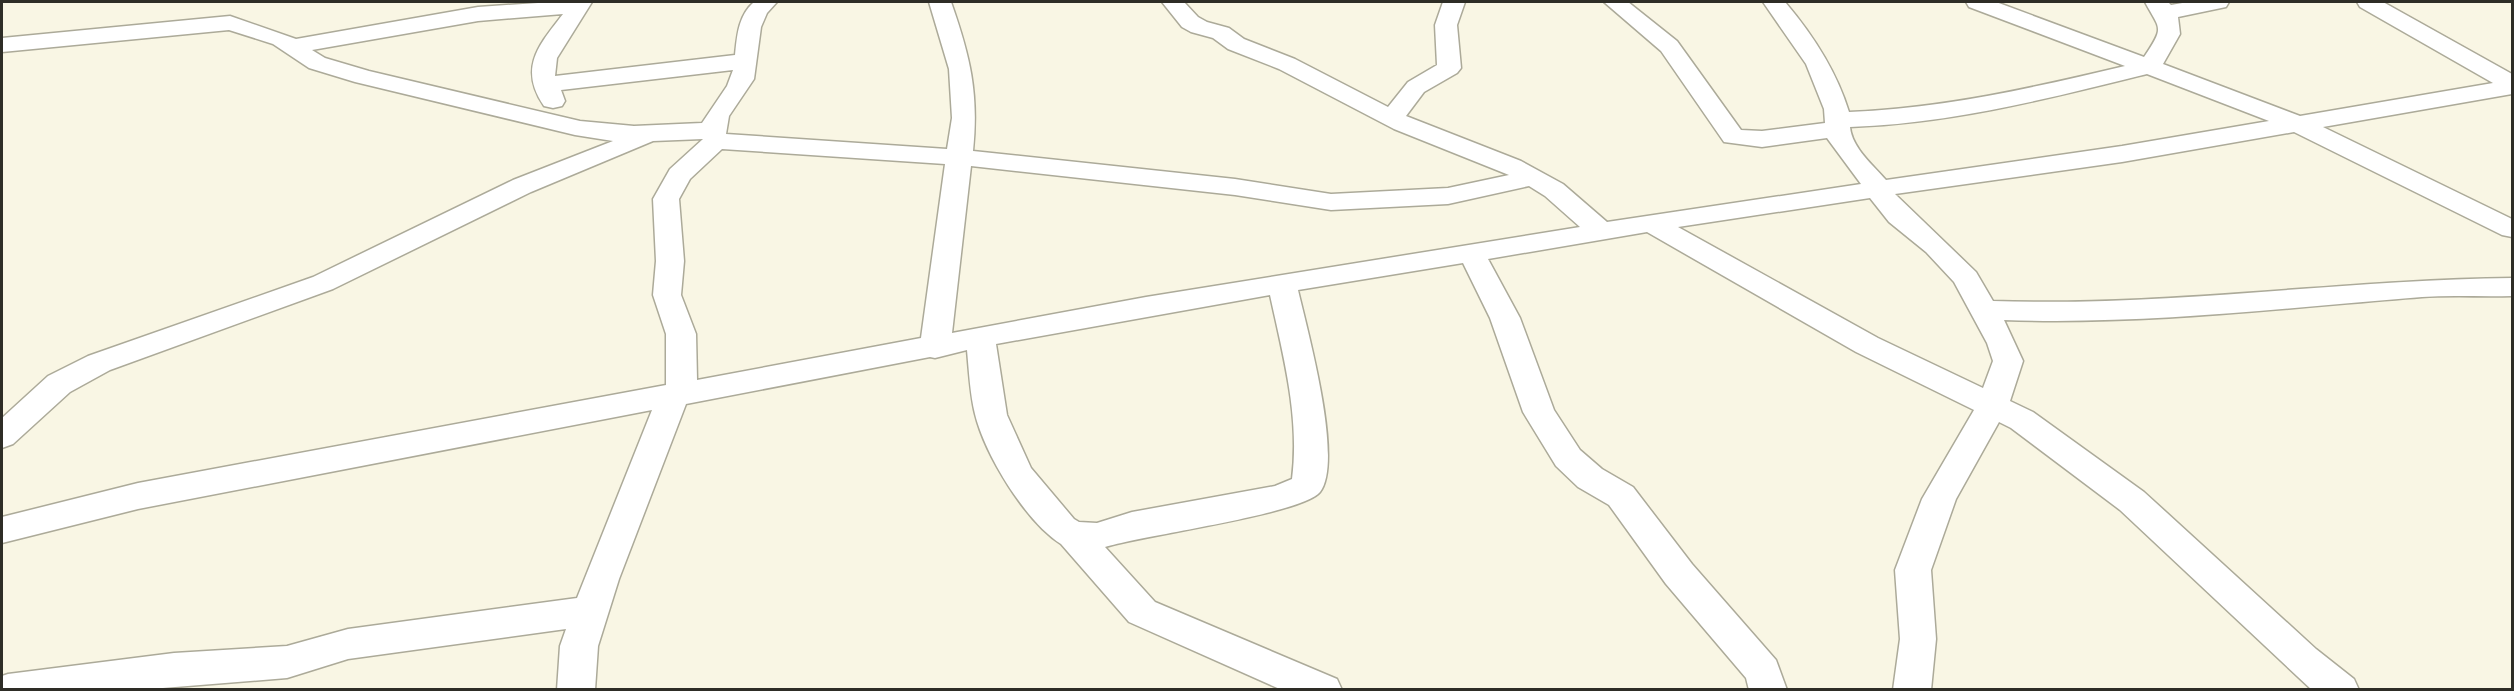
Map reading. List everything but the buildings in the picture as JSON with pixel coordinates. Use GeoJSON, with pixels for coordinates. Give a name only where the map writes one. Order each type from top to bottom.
{"type":"FeatureCollection","features":[{"type":"Feature","properties":{"kind":"street"},"geometry":{"type":"LineString","coordinates":[[222,2],[242,11],[246,27]]}},
{"type":"Feature","properties":{"kind":"street"},"geometry":{"type":"LineString","coordinates":[[576,690],[579,646],[590,611],[677,395],[681,334],[667,295],[670,261],[666,199],[680,175],[714,135],[713,123],[741,82],[747,61],[749,25],[756,10],[766,2]]}},
{"type":"Feature","properties":{"kind":"street"},"geometry":{"type":"LineString","coordinates":[[934,348],[964,118],[961,69],[939,2]]}},
{"type":"Feature","properties":{"kind":"street"},"geometry":{"type":"LineString","coordinates":[[1173,2],[1190,22],[1287,64],[1392,118],[1493,158],[1532,178],[1554,190],[1604,233]]}},
{"type":"Feature","properties":{"kind":"street"},"geometry":{"type":"LineString","coordinates":[[1392,118],[1416,87],[1449,68],[1446,25],[1454,2]]}},
{"type":"Feature","properties":{"kind":"street"},"geometry":{"type":"LineString","coordinates":[[1616,2],[1669,46],[1733,137],[1762,138],[1837,124],[1910,117],[2008,100],[2149,67],[2169,35],[2172,22],[2162,7],[2218,2]]}},
{"type":"Feature","properties":{"kind":"street"},"geometry":{"type":"LineString","coordinates":[[1774,2],[1799,30],[1819,62],[1841,142],[1899,216],[1936,246],[1966,278],[2002,343],[2008,361],[1992,406],[1939,499],[1913,570],[1918,639],[1912,690]]}},
{"type":"Feature","properties":{"kind":"street"},"geometry":{"type":"LineString","coordinates":[[1977,2],[2294,122],[2512,229]]}},
{"type":"Feature","properties":{"kind":"street"},"geometry":{"type":"LineString","coordinates":[[2368,2],[2512,85]]}},
{"type":"Feature","properties":{"kind":"street"},"geometry":{"type":"LineString","coordinates":[[293,46],[478,14],[580,4]]}},
{"type":"Feature","properties":{"kind":"street"},"geometry":{"type":"LineString","coordinates":[[558,122],[548,84],[543,76],[543,67],[560,30],[580,4]]}},
{"type":"Feature","properties":{"kind":"street"},"geometry":{"type":"LineString","coordinates":[[2,45],[136,30],[230,24],[246,27],[293,46],[317,63],[363,77],[558,122],[576,129],[714,135],[959,157],[1235,187],[1331,202],[1448,196],[1532,178]]}},
{"type":"Feature","properties":{"kind":"street"},"geometry":{"type":"LineString","coordinates":[[548,84],[747,61]]}},
{"type":"Feature","properties":{"kind":"street"},"geometry":{"type":"LineString","coordinates":[[2,530],[138,496],[934,348],[1146,306],[1654,225],[1753,207],[2122,154],[2512,85]]}},
{"type":"Feature","properties":{"kind":"street"},"geometry":{"type":"LineString","coordinates":[[2,436],[59,384],[99,363],[323,283],[522,186],[657,132]]}},
{"type":"Feature","properties":{"kind":"street"},"geometry":{"type":"LineString","coordinates":[[1654,225],[1867,345],[2022,420],[2132,501],[2241,600],[2302,660],[2340,690]]}},
{"type":"Feature","properties":{"kind":"street"},"geometry":{"type":"LineString","coordinates":[[1472,254],[1505,318],[1539,412],[1568,458],[1590,478],[1622,496],[1679,574],[1763,671],[1768,690]]}},
{"type":"Feature","properties":{"kind":"street"},"geometry":{"type":"LineString","coordinates":[[1073,535],[1097,536],[1132,525],[1174,516],[1275,499],[1298,492],[1308,484],[1312,452],[1300,366],[1282,283]]}},
{"type":"Feature","properties":{"kind":"street"},"geometry":{"type":"LineString","coordinates":[[1984,310],[2070,313],[2154,306],[2291,300],[2424,288],[2512,287]]}},
{"type":"Feature","properties":{"kind":"street"},"geometry":{"type":"LineString","coordinates":[[980,339],[991,415],[1017,474],[1062,528],[1073,535],[1142,612],[1323,690]]}},
{"type":"Feature","properties":{"kind":"street"},"geometry":{"type":"LineString","coordinates":[[8,690],[174,669],[287,662],[348,645],[590,611]]}}]}
